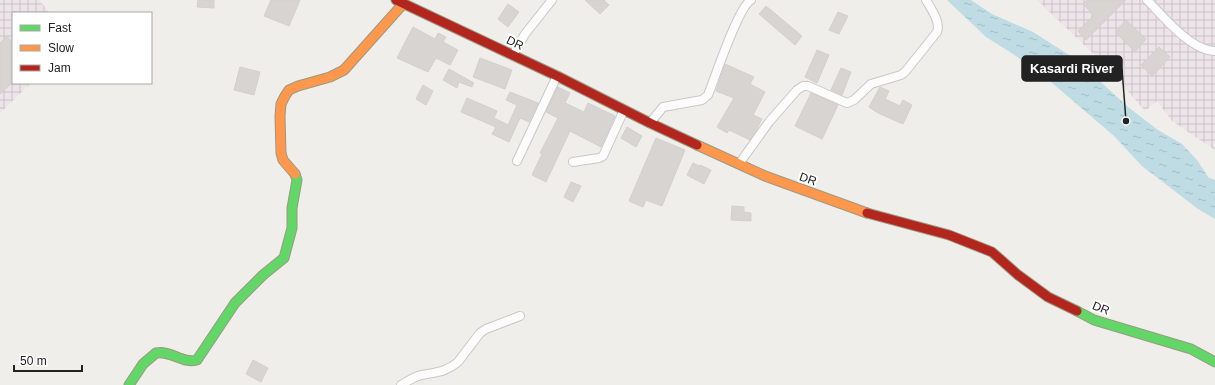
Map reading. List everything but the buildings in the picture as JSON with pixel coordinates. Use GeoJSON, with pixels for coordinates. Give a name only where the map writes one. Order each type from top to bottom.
{"type":"FeatureCollection","features":[{"type":"Feature","properties":{"kind":"street"},"geometry":{"type":"LineString","coordinates":[[513,55],[525,34],[552,0]]}},
{"type":"Feature","properties":{"kind":"street"},"geometry":{"type":"LineString","coordinates":[[650,123],[663,107],[702,100],[708,95],[740,16],[748,2],[751,0]]}},
{"type":"Feature","properties":{"kind":"street"},"geometry":{"type":"LineString","coordinates":[[739,164],[769,122],[797,90],[803,86],[808,86],[847,103],[854,100],[871,84],[905,72],[938,28],[938,24],[926,0]]}},
{"type":"Feature","properties":{"kind":"street"},"geometry":{"type":"LineString","coordinates":[[1147,0],[1180,33],[1196,45],[1210,51],[1215,51]]}},
{"type":"Feature","properties":{"kind":"street"},"geometry":{"type":"LineString","coordinates":[[129,385],[134,374],[151,355],[157,352],[162,352],[193,362],[197,360],[242,296],[284,258],[291,233],[292,208],[297,180],[294,172],[287,166],[281,156],[281,104],[289,90],[330,77],[344,70],[400,2]]}},
{"type":"Feature","properties":{"kind":"street","name":"DR"},"geometry":{"type":"LineString","coordinates":[[400,2],[557,76],[650,123],[765,176],[871,215],[949,235],[985,249],[992,252],[1018,275],[1048,297],[1094,320],[1190,349],[1215,362]]}},
{"type":"Feature","properties":{"kind":"street"},"geometry":{"type":"LineString","coordinates":[[517,161],[557,76]]}},
{"type":"Feature","properties":{"kind":"street"},"geometry":{"type":"LineString","coordinates":[[573,162],[603,156],[624,110]]}},
{"type":"Feature","properties":{"kind":"street"},"geometry":{"type":"LineString","coordinates":[[401,385],[416,377],[439,373],[454,366],[480,333],[486,329],[520,316]]}},
{"type":"Feature","properties":{"kind":"shaded area"},"geometry":{"type":"Polygon","coordinates":[[[0,0],[39,0],[49,12],[12,12],[12,84],[30,84],[0,113],[0,0]]]}},
{"type":"Feature","properties":{"kind":"shaded area"},"geometry":{"type":"Polygon","coordinates":[[[1037,0],[1215,0],[1215,150],[1172,121],[1157,101],[1145,111],[1105,65],[1037,0]]]}},
{"type":"Feature","properties":{"kind":"water"},"geometry":{"type":"Polygon","coordinates":[[[947,0],[971,0],[992,14],[1033,32],[1077,60],[1128,107],[1158,130],[1182,144],[1197,160],[1209,178],[1215,180],[1215,219],[1198,209],[1142,166],[1114,136],[1044,76],[986,37],[947,0]]]}},
{"type":"Feature","properties":{"kind":"traffic: fast"},"geometry":{"type":"LineString","coordinates":[[129,385],[143,364],[156,353],[167,353],[186,360],[197,360],[235,303],[263,275],[284,258],[292,228],[292,208],[297,180],[295,174]]}},
{"type":"Feature","properties":{"kind":"traffic: fast"},"geometry":{"type":"LineString","coordinates":[[1077,311],[1094,320],[1191,349],[1215,362]]}},
{"type":"Feature","properties":{"kind":"traffic: slow"},"geometry":{"type":"LineString","coordinates":[[295,174],[283,160],[281,153],[280,116],[281,104],[285,96],[289,90],[298,86],[330,77],[344,70],[403,4]]}},
{"type":"Feature","properties":{"kind":"traffic: slow"},"geometry":{"type":"LineString","coordinates":[[697,145],[765,176],[867,213]]}},
{"type":"Feature","properties":{"kind":"traffic: jam"},"geometry":{"type":"LineString","coordinates":[[396,0],[557,76],[697,145]]}},
{"type":"Feature","properties":{"kind":"traffic: jam"},"geometry":{"type":"LineString","coordinates":[[867,213],[949,235],[992,252],[1018,275],[1048,297],[1077,311]]}},
{"type":"Feature","properties":{"kind":"place","name":"Kasardi River"},"geometry":{"type":"Point","coordinates":[1126,121]}}]}
